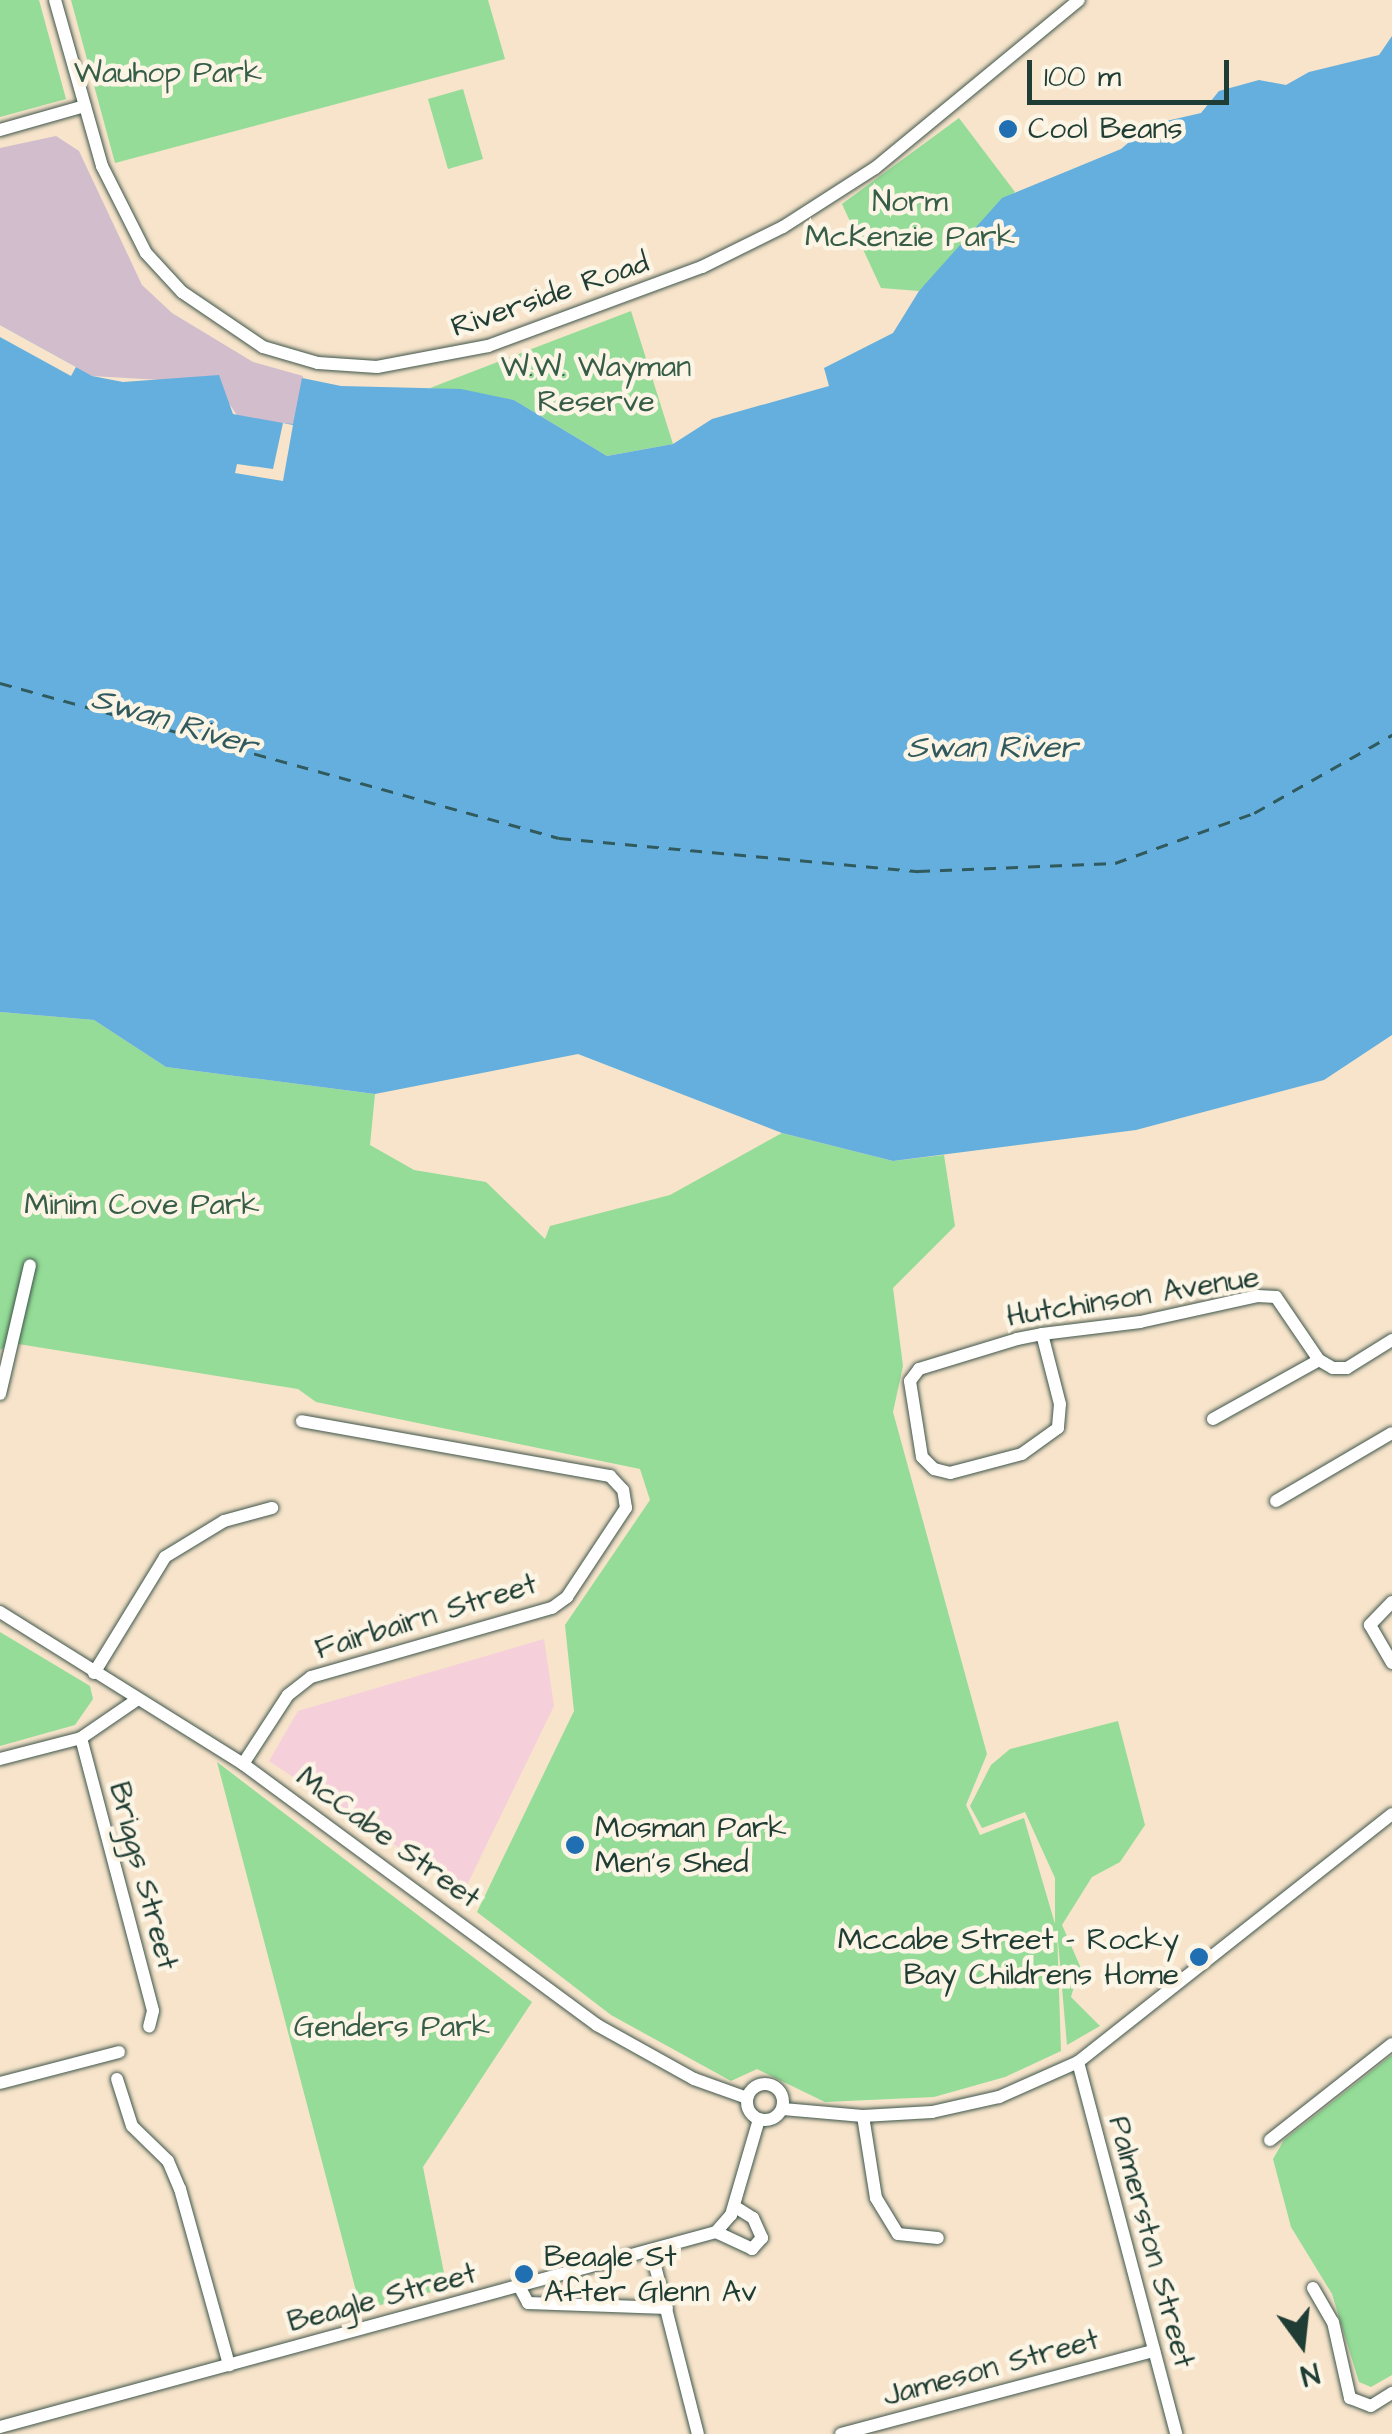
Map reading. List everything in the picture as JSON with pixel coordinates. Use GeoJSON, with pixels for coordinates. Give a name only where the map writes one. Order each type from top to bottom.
{"type":"FeatureCollection","features":[{"type":"Feature","properties":{"kind":"street","name":"Riverside Road"},"geometry":{"type":"LineString","coordinates":[[55,0],[116,202],[146,253],[210,314],[263,346],[318,363],[427,363],[702,267],[782,227],[888,158],[1079,0]]}},
{"type":"Feature","properties":{"kind":"street"},"geometry":{"type":"LineString","coordinates":[[0,130],[85,106]]}},
{"type":"Feature","properties":{"kind":"street"},"geometry":{"type":"LineString","coordinates":[[0,1394],[30,1265]]}},
{"type":"Feature","properties":{"kind":"street","name":"Hutchinson Avenue"},"geometry":{"type":"LineString","coordinates":[[1042,1334],[1060,1404],[1058,1428],[1022,1454],[950,1472],[934,1469],[922,1457],[910,1381],[920,1369],[1042,1334],[1276,1297],[1319,1360]]}},
{"type":"Feature","properties":{"kind":"street"},"geometry":{"type":"LineString","coordinates":[[1213,1419],[1319,1360],[1347,1368],[1392,1340]]}},
{"type":"Feature","properties":{"kind":"street","name":"Fairbairn Street"},"geometry":{"type":"LineString","coordinates":[[243,1764],[288,1695],[311,1677],[552,1608],[567,1598],[626,1508],[623,1490],[610,1476],[302,1422]]}},
{"type":"Feature","properties":{"kind":"street"},"geometry":{"type":"LineString","coordinates":[[1276,1500],[1392,1433]]}},
{"type":"Feature","properties":{"kind":"street"},"geometry":{"type":"LineString","coordinates":[[94,1672],[165,1557],[224,1521],[272,1508]]}},
{"type":"Feature","properties":{"kind":"street"},"geometry":{"type":"LineString","coordinates":[[1392,1602],[1370,1625],[1392,1663]]}},
{"type":"Feature","properties":{"kind":"street","name":"McCabe Street"},"geometry":{"type":"LineString","coordinates":[[0,1612],[243,1764],[598,2024],[694,2079],[748,2098]]}},
{"type":"Feature","properties":{"kind":"street"},"geometry":{"type":"LineString","coordinates":[[106,1718],[118,1687]]}},
{"type":"Feature","properties":{"kind":"street"},"geometry":{"type":"LineString","coordinates":[[0,1759],[82,1738],[138,1699]]}},
{"type":"Feature","properties":{"kind":"street","name":"Briggs Street"},"geometry":{"type":"LineString","coordinates":[[82,1738],[152,2011],[149,2028]]}},
{"type":"Feature","properties":{"kind":"street"},"geometry":{"type":"LineString","coordinates":[[760,2119],[782,2109],[863,2116],[967,2105],[1078,2062],[1392,1814]]}},
{"type":"Feature","properties":{"kind":"street"},"geometry":{"type":"LineString","coordinates":[[1270,2140],[1392,2044]]}},
{"type":"Feature","properties":{"kind":"street"},"geometry":{"type":"LineString","coordinates":[[0,2084],[118,2052]]}},
{"type":"Feature","properties":{"kind":"street","name":"Palmerston Street"},"geometry":{"type":"LineString","coordinates":[[1078,2062],[1176,2434]]}},
{"type":"Feature","properties":{"kind":"street"},"geometry":{"type":"LineString","coordinates":[[117,2079],[132,2126],[168,2161],[180,2189],[230,2365]]}},
{"type":"Feature","properties":{"kind":"street"},"geometry":{"type":"LineString","coordinates":[[734,2206],[753,2218],[762,2238],[752,2249],[716,2232],[734,2206],[760,2119],[748,2098],[754,2088],[772,2085],[781,2092],[782,2109]]}},
{"type":"Feature","properties":{"kind":"street"},"geometry":{"type":"LineString","coordinates":[[863,2116],[876,2198],[898,2234],[938,2238]]}},
{"type":"Feature","properties":{"kind":"street","name":"Beagle Street"},"geometry":{"type":"LineString","coordinates":[[0,2427],[716,2232]]}},
{"type":"Feature","properties":{"kind":"street"},"geometry":{"type":"LineString","coordinates":[[651,2250],[698,2434]]}},
{"type":"Feature","properties":{"kind":"street"},"geometry":{"type":"LineString","coordinates":[[520,2286],[528,2303],[667,2308]]}},
{"type":"Feature","properties":{"kind":"street"},"geometry":{"type":"LineString","coordinates":[[1314,2288],[1333,2322],[1350,2398],[1370,2406],[1392,2394]]}},
{"type":"Feature","properties":{"kind":"street","name":"Jameson Street"},"geometry":{"type":"LineString","coordinates":[[842,2434],[1154,2351]]}},
{"type":"Feature","properties":{"kind":"shaded area"},"geometry":{"type":"Polygon","coordinates":[[[56,136],[79,151],[142,285],[172,313],[253,362],[303,376],[283,481],[223,395],[196,382],[92,376],[0,337],[0,148],[56,136]]]}},
{"type":"Feature","properties":{"kind":"shaded area"},"geometry":{"type":"Polygon","coordinates":[[[544,1639],[554,1706],[464,1891],[269,1761],[298,1711],[544,1639]]]}},
{"type":"Feature","properties":{"kind":"green space"},"geometry":{"type":"Polygon","coordinates":[[[0,0],[39,0],[66,99],[0,117],[0,0]]]}},
{"type":"Feature","properties":{"kind":"green space","name":"Wauhop Park"},"geometry":{"type":"Polygon","coordinates":[[[71,0],[488,0],[505,59],[115,163],[71,0]]]}},
{"type":"Feature","properties":{"kind":"green space"},"geometry":{"type":"Polygon","coordinates":[[[463,89],[483,159],[448,169],[428,99],[463,89]]]}},
{"type":"Feature","properties":{"kind":"green space","name":"Norm McKenzie Park"},"geometry":{"type":"Polygon","coordinates":[[[959,118],[1015,192],[919,291],[881,288],[842,204],[959,118]]]}},
{"type":"Feature","properties":{"kind":"green space","name":"W.W. Wayman Reserve"},"geometry":{"type":"Polygon","coordinates":[[[631,311],[673,444],[607,456],[514,400],[430,388],[631,311]]]}},
{"type":"Feature","properties":{"kind":"green space","name":"Minim Cove Park"},"geometry":{"type":"Polygon","coordinates":[[[0,1012],[94,1020],[166,1067],[375,1094],[370,1145],[414,1170],[486,1182],[545,1239],[550,1226],[670,1195],[782,1133],[893,1161],[944,1155],[955,1226],[893,1288],[903,1366],[893,1412],[987,1754],[966,1805],[980,1835],[1024,1818],[1055,1924],[1055,1878],[1025,1812],[982,1828],[970,1806],[991,1765],[1010,1749],[1118,1721],[1145,1825],[1120,1862],[1092,1877],[1062,1925],[1080,1966],[1071,1997],[1100,2026],[1067,2045],[1057,1930],[1061,2051],[1005,2077],[934,2097],[825,2102],[757,2069],[731,2081],[611,2015],[477,1912],[574,1711],[565,1625],[650,1500],[640,1469],[316,1402],[298,1389],[12,1343],[0,1350],[0,1012]]]}},
{"type":"Feature","properties":{"kind":"green space"},"geometry":{"type":"Polygon","coordinates":[[[0,1632],[90,1686],[93,1699],[75,1725],[0,1746],[0,1632]]]}},
{"type":"Feature","properties":{"kind":"green space","name":"Genders Park"},"geometry":{"type":"Polygon","coordinates":[[[217,1762],[532,2002],[423,2167],[447,2288],[361,2310],[217,1762]]]}},
{"type":"Feature","properties":{"kind":"green space"},"geometry":{"type":"Polygon","coordinates":[[[1392,2055],[1392,2375],[1371,2387],[1359,2382],[1332,2294],[1291,2227],[1273,2159],[1284,2140],[1392,2055]]]}},
{"type":"Feature","properties":{"kind":"water","name":"Swan River"},"geometry":{"type":"Polygon","coordinates":[[[1392,36],[1392,1035],[1324,1080],[1136,1130],[893,1161],[782,1133],[578,1054],[375,1094],[166,1067],[94,1020],[0,1012],[0,325],[92,376],[123,382],[219,375],[233,414],[283,423],[293,424],[302,378],[341,386],[461,389],[514,400],[607,456],[673,444],[712,419],[829,386],[824,368],[893,333],[919,291],[1002,198],[1121,149],[1149,125],[1201,113],[1219,91],[1259,80],[1286,85],[1309,72],[1379,55],[1392,36]]]}},
{"type":"Feature","properties":{"kind":"pier"},"geometry":{"type":"Polygon","coordinates":[[[0,325],[76,367],[71,376],[0,337],[0,325]]]}},
{"type":"Feature","properties":{"kind":"pier"},"geometry":{"type":"Polygon","coordinates":[[[283,423],[293,425],[283,481],[235,473],[237,464],[273,469],[283,423]]]}},
{"type":"Feature","properties":{"kind":"ferry route"},"geometry":{"type":"LineString","coordinates":[[0,683],[559,838],[918,871],[1115,863],[1254,813],[1392,735]]}},
{"type":"Feature","properties":{"kind":"place","name":"Cool Beans"},"geometry":{"type":"Point","coordinates":[1008,129]}},
{"type":"Feature","properties":{"kind":"place","name":"Mosman Park Men's Shed"},"geometry":{"type":"Point","coordinates":[575,1845]}},
{"type":"Feature","properties":{"kind":"place","name":"Mccabe Street - Rocky Bay Childrens Home"},"geometry":{"type":"Point","coordinates":[1199,1957]}},
{"type":"Feature","properties":{"kind":"place","name":"Beagle St After Glenn Av"},"geometry":{"type":"Point","coordinates":[524,2274]}}]}
